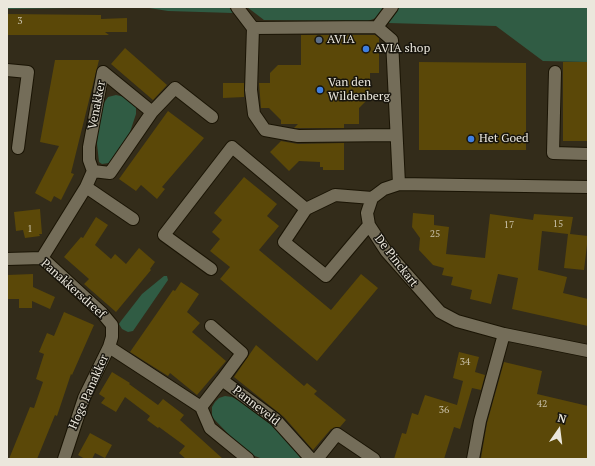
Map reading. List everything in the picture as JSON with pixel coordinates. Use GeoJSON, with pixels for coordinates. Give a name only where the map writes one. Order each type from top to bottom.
{"type":"FeatureCollection","features":[{"type":"Feature","properties":{"kind":"street"},"geometry":{"type":"LineString","coordinates":[[237,7],[253,28],[251,90],[254,114],[265,130],[298,136],[395,135]]}},
{"type":"Feature","properties":{"kind":"street"},"geometry":{"type":"LineString","coordinates":[[377,27],[392,7]]}},
{"type":"Feature","properties":{"kind":"street"},"geometry":{"type":"LineString","coordinates":[[253,28],[377,27],[392,40],[395,135],[399,184]]}},
{"type":"Feature","properties":{"kind":"street"},"geometry":{"type":"LineString","coordinates":[[7,70],[28,72],[18,148]]}},
{"type":"Feature","properties":{"kind":"street","name":"Venakker"},"geometry":{"type":"LineString","coordinates":[[93,171],[89,160],[89,147],[103,72],[152,112]]}},
{"type":"Feature","properties":{"kind":"street"},"geometry":{"type":"LineString","coordinates":[[555,72],[553,153],[588,154]]}},
{"type":"Feature","properties":{"kind":"street"},"geometry":{"type":"LineString","coordinates":[[42,258],[86,187],[93,171],[110,173],[152,112],[175,88],[212,117]]}},
{"type":"Feature","properties":{"kind":"street"},"geometry":{"type":"LineString","coordinates":[[211,269],[164,235],[232,147],[306,209]]}},
{"type":"Feature","properties":{"kind":"street"},"geometry":{"type":"LineString","coordinates":[[369,225],[326,276],[284,242],[306,209],[335,195],[372,198],[384,189],[399,184],[588,187]]}},
{"type":"Feature","properties":{"kind":"street"},"geometry":{"type":"LineString","coordinates":[[86,187],[133,219]]}},
{"type":"Feature","properties":{"kind":"street","name":"De Pinckart"},"geometry":{"type":"LineString","coordinates":[[372,198],[367,213],[369,225],[386,251],[440,312],[457,321],[504,334],[588,351]]}},
{"type":"Feature","properties":{"kind":"street","name":"Panakkersdreef"},"geometry":{"type":"LineString","coordinates":[[7,259],[42,258],[102,313],[112,326]]}},
{"type":"Feature","properties":{"kind":"street","name":"Hoge Panakker"},"geometry":{"type":"LineString","coordinates":[[64,459],[84,398],[109,347],[112,337],[112,326]]}},
{"type":"Feature","properties":{"kind":"street"},"geometry":{"type":"LineString","coordinates":[[211,326],[242,353],[222,380]]}},
{"type":"Feature","properties":{"kind":"street"},"geometry":{"type":"LineString","coordinates":[[473,459],[480,421],[504,334]]}},
{"type":"Feature","properties":{"kind":"street"},"geometry":{"type":"LineString","coordinates":[[109,347],[201,407],[210,428],[248,459]]}},
{"type":"Feature","properties":{"kind":"street","name":"Panneveld"},"geometry":{"type":"LineString","coordinates":[[201,407],[222,380],[275,419],[311,459]]}},
{"type":"Feature","properties":{"kind":"street"},"geometry":{"type":"LineString","coordinates":[[317,459],[338,434],[374,459]]}},
{"type":"Feature","properties":{"kind":"green space"},"geometry":{"type":"Polygon","coordinates":[[[7,7],[137,7],[7,9],[7,7]]]}},
{"type":"Feature","properties":{"kind":"green space"},"geometry":{"type":"Polygon","coordinates":[[[143,7],[229,7],[233,13],[168,11],[143,7]]]}},
{"type":"Feature","properties":{"kind":"green space"},"geometry":{"type":"Polygon","coordinates":[[[247,7],[385,7],[376,18],[368,21],[264,20],[247,7]]]}},
{"type":"Feature","properties":{"kind":"green space"},"geometry":{"type":"Polygon","coordinates":[[[396,7],[588,7],[588,62],[543,61],[496,26],[388,23],[396,7]]]}},
{"type":"Feature","properties":{"kind":"green space"},"geometry":{"type":"Polygon","coordinates":[[[116,95],[125,97],[136,107],[136,114],[129,135],[109,163],[102,164],[99,162],[97,144],[101,107],[108,97],[116,95]]]}},
{"type":"Feature","properties":{"kind":"green space"},"geometry":{"type":"Polygon","coordinates":[[[164,276],[167,276],[168,280],[133,331],[128,332],[122,329],[119,324],[142,294],[164,276]]]}},
{"type":"Feature","properties":{"kind":"green space"},"geometry":{"type":"Polygon","coordinates":[[[225,396],[232,397],[251,407],[264,417],[288,439],[301,459],[263,459],[252,455],[236,442],[212,417],[212,407],[215,402],[219,398],[225,396]]]}},
{"type":"Feature","properties":{"kind":"building"},"geometry":{"type":"Polygon","coordinates":[[[7,14],[101,15],[101,19],[127,18],[127,32],[105,32],[109,35],[7,35],[7,14]]]}},
{"type":"Feature","properties":{"kind":"building"},"geometry":{"type":"Polygon","coordinates":[[[301,35],[375,35],[379,38],[379,73],[370,73],[370,97],[359,108],[359,124],[344,124],[344,128],[294,128],[298,124],[281,124],[281,120],[269,108],[261,108],[259,83],[270,83],[270,73],[278,65],[301,65],[301,35]]]}},
{"type":"Feature","properties":{"kind":"building"},"geometry":{"type":"Polygon","coordinates":[[[125,48],[167,85],[153,100],[111,64],[125,48]]]}},
{"type":"Feature","properties":{"kind":"building"},"geometry":{"type":"Polygon","coordinates":[[[55,60],[99,60],[71,173],[74,174],[61,200],[54,196],[51,202],[35,193],[59,146],[40,142],[55,60]]]}},
{"type":"Feature","properties":{"kind":"building"},"geometry":{"type":"Polygon","coordinates":[[[419,62],[526,63],[526,150],[419,150],[419,62]]]}},
{"type":"Feature","properties":{"kind":"building"},"geometry":{"type":"Polygon","coordinates":[[[563,62],[588,62],[588,141],[563,141],[563,62]]]}},
{"type":"Feature","properties":{"kind":"building"},"geometry":{"type":"Polygon","coordinates":[[[223,83],[244,83],[244,97],[223,98],[223,83]]]}},
{"type":"Feature","properties":{"kind":"building"},"geometry":{"type":"Polygon","coordinates":[[[168,111],[204,138],[162,187],[165,189],[157,199],[141,185],[136,191],[119,179],[168,111]]]}},
{"type":"Feature","properties":{"kind":"building"},"geometry":{"type":"Polygon","coordinates":[[[281,141],[298,144],[344,143],[344,170],[323,170],[323,167],[320,167],[320,162],[299,161],[289,171],[270,152],[281,141]]]}},
{"type":"Feature","properties":{"kind":"building"},"geometry":{"type":"Polygon","coordinates":[[[244,177],[277,204],[267,216],[279,226],[259,250],[331,310],[361,274],[378,288],[317,361],[220,279],[230,267],[210,251],[220,239],[212,232],[222,220],[214,213],[244,177]]]}},
{"type":"Feature","properties":{"kind":"building"},"geometry":{"type":"Polygon","coordinates":[[[40,209],[42,234],[39,234],[40,236],[25,238],[23,230],[16,231],[14,212],[40,209]]]}},
{"type":"Feature","properties":{"kind":"building"},"geometry":{"type":"Polygon","coordinates":[[[413,213],[434,215],[434,225],[449,227],[446,254],[485,258],[490,214],[533,220],[534,214],[573,217],[570,234],[588,236],[584,270],[564,268],[568,234],[542,231],[538,270],[567,277],[563,293],[588,299],[588,326],[512,309],[518,278],[498,274],[491,304],[470,299],[472,290],[451,285],[453,277],[442,275],[444,268],[433,265],[419,250],[420,238],[412,227],[413,213]]]}},
{"type":"Feature","properties":{"kind":"building"},"geometry":{"type":"Polygon","coordinates":[[[96,217],[108,225],[95,245],[111,259],[115,254],[126,264],[139,248],[155,262],[150,269],[151,270],[116,312],[84,284],[89,279],[64,257],[81,237],[83,238],[96,217]]]}},
{"type":"Feature","properties":{"kind":"building"},"geometry":{"type":"Polygon","coordinates":[[[33,274],[33,287],[55,297],[50,309],[32,301],[32,308],[19,308],[19,299],[7,299],[7,275],[33,274]]]}},
{"type":"Feature","properties":{"kind":"building"},"geometry":{"type":"Polygon","coordinates":[[[181,282],[199,294],[187,312],[200,323],[192,332],[226,361],[197,395],[170,373],[168,376],[130,352],[173,290],[175,291],[181,282]]]}},
{"type":"Feature","properties":{"kind":"building"},"geometry":{"type":"Polygon","coordinates":[[[64,312],[94,325],[72,375],[71,374],[57,416],[55,415],[37,459],[9,459],[30,407],[34,408],[43,382],[36,379],[44,354],[39,352],[47,333],[54,336],[64,312]]]}},
{"type":"Feature","properties":{"kind":"building"},"geometry":{"type":"Polygon","coordinates":[[[256,345],[304,386],[307,383],[317,391],[314,394],[346,420],[340,427],[331,429],[313,450],[284,417],[234,377],[256,345]]]}},
{"type":"Feature","properties":{"kind":"building"},"geometry":{"type":"Polygon","coordinates":[[[459,352],[479,357],[475,372],[485,375],[481,390],[472,388],[460,429],[454,427],[444,459],[394,459],[402,433],[406,434],[412,413],[418,415],[425,395],[457,405],[463,381],[453,378],[459,352]]]}},
{"type":"Feature","properties":{"kind":"building"},"geometry":{"type":"Polygon","coordinates":[[[504,362],[542,371],[537,394],[588,406],[588,459],[481,458],[487,423],[504,362]]]}},
{"type":"Feature","properties":{"kind":"building"},"geometry":{"type":"Polygon","coordinates":[[[112,372],[130,383],[129,384],[158,405],[163,399],[184,415],[180,420],[223,459],[186,459],[179,453],[185,446],[147,420],[150,416],[125,397],[116,412],[101,403],[105,398],[99,394],[112,372]]]}},
{"type":"Feature","properties":{"kind":"building"},"geometry":{"type":"Polygon","coordinates":[[[90,433],[112,445],[105,458],[95,453],[92,459],[85,459],[78,455],[90,433]]]}},
{"type":"Feature","properties":{"kind":"place","name":"AVIA"},"geometry":{"type":"Point","coordinates":[319,40]}},
{"type":"Feature","properties":{"kind":"place","name":"AVIA shop"},"geometry":{"type":"Point","coordinates":[366,49]}},
{"type":"Feature","properties":{"kind":"place","name":"Van den Wildenberg"},"geometry":{"type":"Point","coordinates":[320,90]}},
{"type":"Feature","properties":{"kind":"place","name":"Het Goed"},"geometry":{"type":"Point","coordinates":[471,139]}}]}
